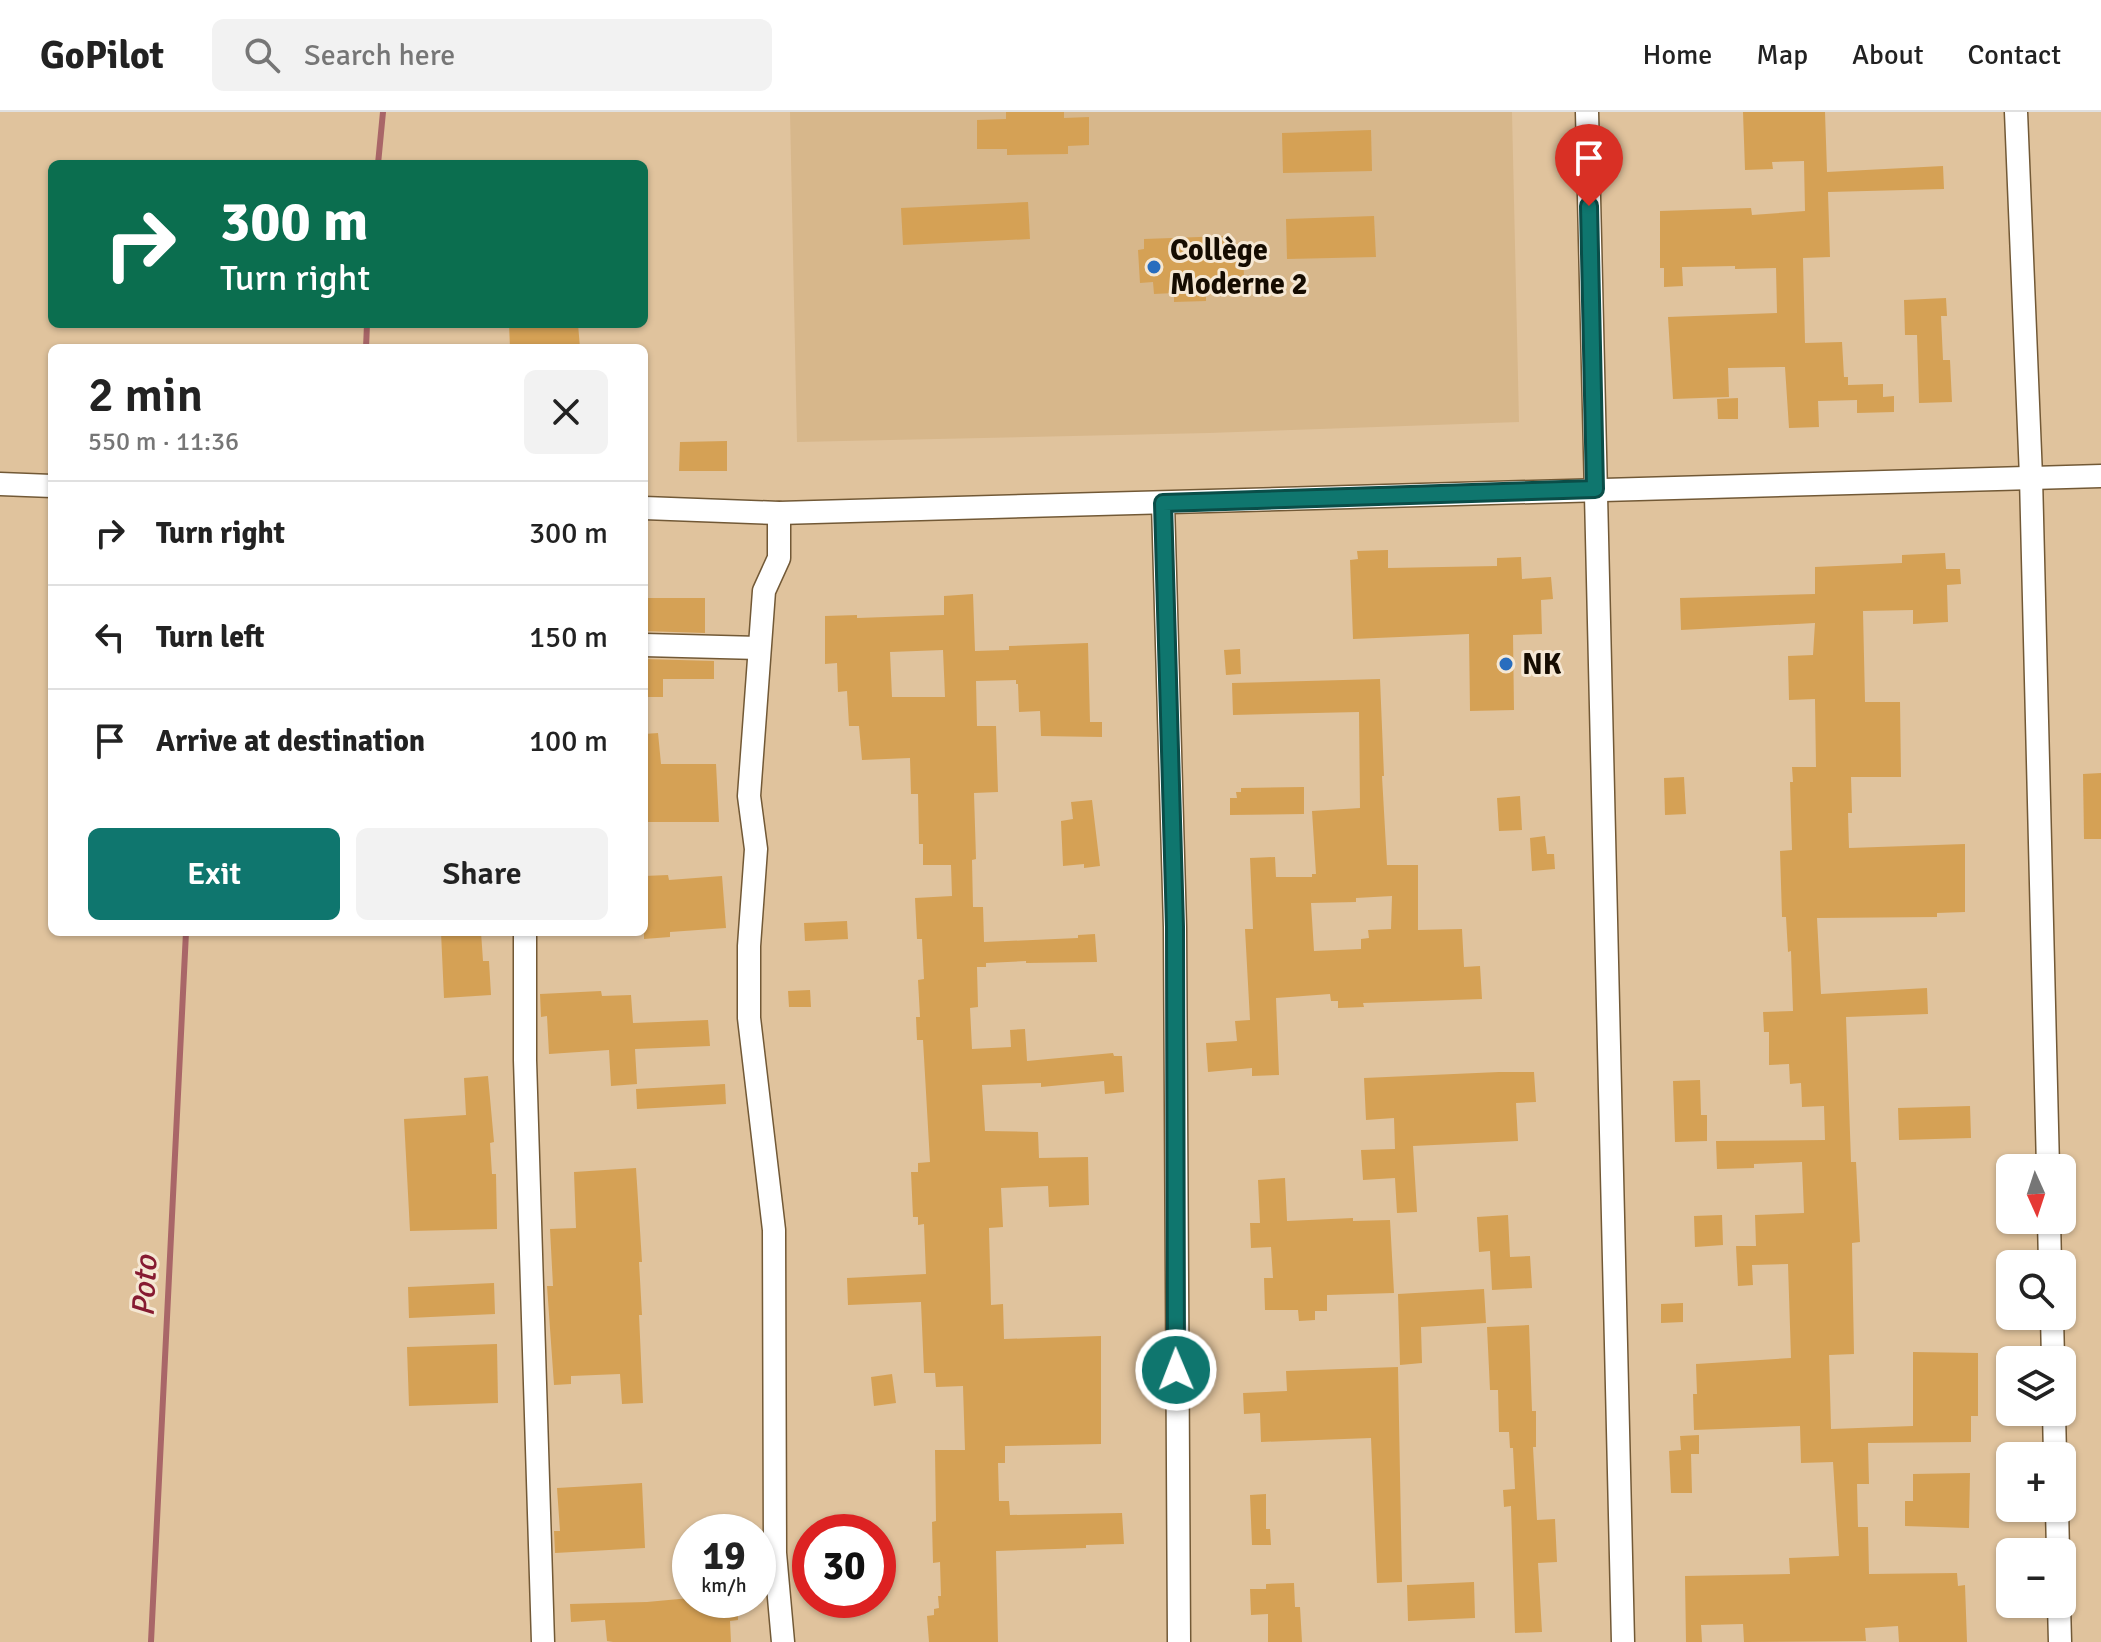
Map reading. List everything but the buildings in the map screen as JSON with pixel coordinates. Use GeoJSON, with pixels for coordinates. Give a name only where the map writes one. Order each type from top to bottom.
{"type":"FeatureCollection","features":[{"type":"Feature","properties":{"kind":"street"},"geometry":{"type":"LineString","coordinates":[[1587,112],[1623,1642]]}},
{"type":"Feature","properties":{"kind":"street"},"geometry":{"type":"LineString","coordinates":[[2016,112],[2031,477],[2048,1154]]}},
{"type":"Feature","properties":{"kind":"street"},"geometry":{"type":"LineString","coordinates":[[648,508],[779,513],[2101,476]]}},
{"type":"Feature","properties":{"kind":"street"},"geometry":{"type":"LineString","coordinates":[[0,484],[48,486]]}},
{"type":"Feature","properties":{"kind":"street"},"geometry":{"type":"LineString","coordinates":[[1163,503],[1175,927],[1179,1642]]}},
{"type":"Feature","properties":{"kind":"street"},"geometry":{"type":"LineString","coordinates":[[779,513],[779,558],[764,591],[749,796],[756,849],[749,946],[749,1018],[774,1230],[775,1553],[783,1642]]}},
{"type":"Feature","properties":{"kind":"street"},"geometry":{"type":"LineString","coordinates":[[648,645],[759,648]]}},
{"type":"Feature","properties":{"kind":"street"},"geometry":{"type":"LineString","coordinates":[[525,936],[525,1060],[543,1642]]}},
{"type":"Feature","properties":{"kind":"street"},"geometry":{"type":"LineString","coordinates":[[2059,1618],[2060,1642]]}},
{"type":"Feature","properties":{"kind":"shaded area","name":"Collège Moderne 2"},"geometry":{"type":"Polygon","coordinates":[[[790,112],[1512,112],[1519,422],[1209,433],[797,442],[790,112]]]}},
{"type":"Feature","properties":{"kind":"waterway","name":"Poto"},"geometry":{"type":"LineString","coordinates":[[378,160],[383,112]]}},
{"type":"Feature","properties":{"kind":"waterway","name":"Poto"},"geometry":{"type":"LineString","coordinates":[[366,344],[367,328]]}},
{"type":"Feature","properties":{"kind":"waterway","name":"Poto"},"geometry":{"type":"LineString","coordinates":[[151,1642],[186,936]]}},
{"type":"Feature","properties":{"kind":"place","name":"Collège Moderne 2"},"geometry":{"type":"Point","coordinates":[1154,267]}},
{"type":"Feature","properties":{"kind":"place","name":"NK"},"geometry":{"type":"Point","coordinates":[1506,664]}},
{"type":"Feature","properties":{"kind":"route"},"geometry":{"type":"LineString","coordinates":[[1176,1370],[1175,927],[1163,503],[1595,489],[1589,206]]}}]}
